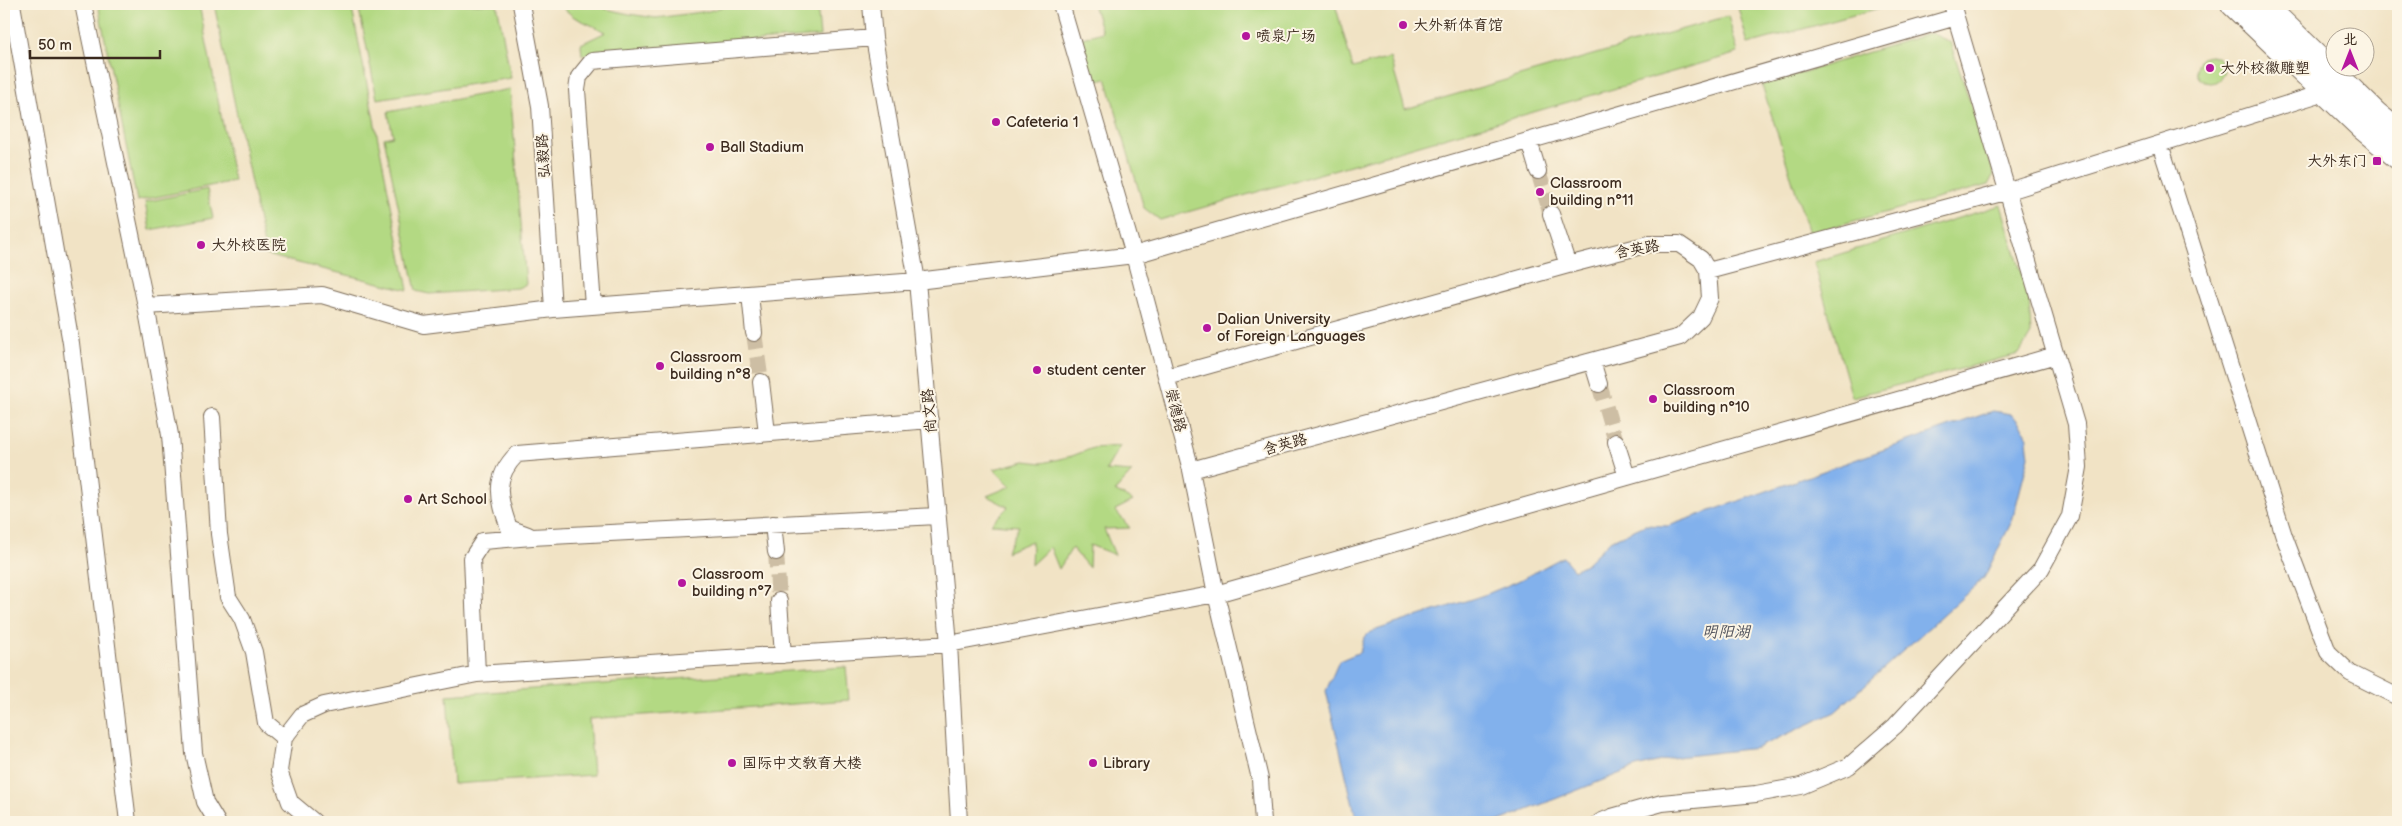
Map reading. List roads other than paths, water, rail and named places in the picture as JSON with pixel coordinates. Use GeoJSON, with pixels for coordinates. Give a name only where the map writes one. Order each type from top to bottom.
{"type":"FeatureCollection","features":[{"type":"Feature","properties":{"kind":"main road"},"geometry":{"type":"LineString","coordinates":[[2233,4],[2336,89],[2398,132]]}},
{"type":"Feature","properties":{"kind":"main road"},"geometry":{"type":"LineString","coordinates":[[2263,4],[2336,89],[2363,128],[2398,158]]}},
{"type":"Feature","properties":{"kind":"street"},"geometry":{"type":"LineString","coordinates":[[12,4],[71,344],[128,822]]}},
{"type":"Feature","properties":{"kind":"street"},"geometry":{"type":"LineString","coordinates":[[83,4],[146,306],[170,435],[194,753],[205,802],[217,822]]}},
{"type":"Feature","properties":{"kind":"street","name":"弘毅路"},"geometry":{"type":"LineString","coordinates":[[521,4],[540,106],[553,309]]}},
{"type":"Feature","properties":{"kind":"street","name":"尚文路"},"geometry":{"type":"LineString","coordinates":[[871,4],[874,38],[917,281],[949,644],[959,822]]}},
{"type":"Feature","properties":{"kind":"street","name":"崇德路"},"geometry":{"type":"LineString","coordinates":[[1061,4],[1134,255],[1191,470],[1216,594],[1260,779],[1263,822]]}},
{"type":"Feature","properties":{"kind":"street"},"geometry":{"type":"LineString","coordinates":[[146,306],[322,295],[424,325],[553,309],[917,281],[1134,255],[1529,140],[1954,10],[2009,191],[2076,424],[2079,467],[2070,516],[2041,569],[1895,726],[1849,766],[1801,786],[1756,794],[1662,803],[1600,822]]}},
{"type":"Feature","properties":{"kind":"street"},"geometry":{"type":"LineString","coordinates":[[593,306],[577,90],[579,77],[592,61],[874,38]]}},
{"type":"Feature","properties":{"kind":"street"},"geometry":{"type":"LineString","coordinates":[[1708,271],[2009,191],[2336,89]]}},
{"type":"Feature","properties":{"kind":"street"},"geometry":{"type":"LineString","coordinates":[[1529,140],[1538,171]]}},
{"type":"Feature","properties":{"kind":"street"},"geometry":{"type":"LineString","coordinates":[[2160,144],[2284,536],[2328,652],[2350,673],[2398,697]]}},
{"type":"Feature","properties":{"kind":"street"},"geometry":{"type":"LineString","coordinates":[[1551,214],[1568,265]]}},
{"type":"Feature","properties":{"kind":"street","name":"含英路"},"geometry":{"type":"LineString","coordinates":[[1167,377],[1649,244],[1679,244],[1700,259],[1708,271],[1710,298],[1701,317],[1680,336],[1191,470]]}},
{"type":"Feature","properties":{"kind":"street"},"geometry":{"type":"LineString","coordinates":[[750,294],[754,333]]}},
{"type":"Feature","properties":{"kind":"street"},"geometry":{"type":"LineString","coordinates":[[314,822],[290,802],[279,771],[284,738],[302,715],[324,705],[477,674],[949,644],[1216,594],[2056,355]]}},
{"type":"Feature","properties":{"kind":"street"},"geometry":{"type":"LineString","coordinates":[[1592,360],[1599,384]]}},
{"type":"Feature","properties":{"kind":"street"},"geometry":{"type":"LineString","coordinates":[[761,382],[767,433]]}},
{"type":"Feature","properties":{"kind":"street"},"geometry":{"type":"LineString","coordinates":[[212,417],[219,534],[228,596],[242,618],[254,652],[266,723],[284,738]]}},
{"type":"Feature","properties":{"kind":"street"},"geometry":{"type":"LineString","coordinates":[[532,537],[509,528],[501,500],[500,479],[504,467],[517,454],[930,420]]}},
{"type":"Feature","properties":{"kind":"street"},"geometry":{"type":"LineString","coordinates":[[1616,442],[1627,477]]}},
{"type":"Feature","properties":{"kind":"street"},"geometry":{"type":"LineString","coordinates":[[477,674],[472,558],[484,542],[532,537],[937,516]]}},
{"type":"Feature","properties":{"kind":"street"},"geometry":{"type":"LineString","coordinates":[[772,524],[776,552]]}},
{"type":"Feature","properties":{"kind":"street"},"geometry":{"type":"LineString","coordinates":[[779,601],[783,655]]}},
{"type":"Feature","properties":{"kind":"water","name":"明阳湖"},"geometry":{"type":"Polygon","coordinates":[[[1993,411],[2012,414],[2026,432],[2029,456],[2012,521],[1984,578],[1835,712],[1757,748],[1677,757],[1636,767],[1497,822],[1357,822],[1326,691],[1339,661],[1360,652],[1364,638],[1370,632],[1487,594],[1518,581],[1563,557],[1574,570],[1587,563],[1610,541],[1645,525],[1668,526],[1993,411]]]}},
{"type":"Feature","properties":{"kind":"tunnel"},"geometry":{"type":"LineString","coordinates":[[1538,171],[1551,214]]}},
{"type":"Feature","properties":{"kind":"tunnel"},"geometry":{"type":"LineString","coordinates":[[754,333],[761,382]]}},
{"type":"Feature","properties":{"kind":"tunnel"},"geometry":{"type":"LineString","coordinates":[[1599,384],[1616,442]]}},
{"type":"Feature","properties":{"kind":"tunnel"},"geometry":{"type":"LineString","coordinates":[[776,552],[779,601]]}},
{"type":"Feature","properties":{"kind":"place","name":"大外新体育馆"},"geometry":{"type":"Point","coordinates":[1403,25]}},
{"type":"Feature","properties":{"kind":"place","name":"喷泉广场"},"geometry":{"type":"Point","coordinates":[1246,36]}},
{"type":"Feature","properties":{"kind":"place","name":"大外校徽雕塑"},"geometry":{"type":"Point","coordinates":[2210,68]}},
{"type":"Feature","properties":{"kind":"place","name":"Cafeteria 1"},"geometry":{"type":"Point","coordinates":[996,122]}},
{"type":"Feature","properties":{"kind":"place","name":"Ball Stadium"},"geometry":{"type":"Point","coordinates":[710,147]}},
{"type":"Feature","properties":{"kind":"place","name":"大外东门"},"geometry":{"type":"Point","coordinates":[2377,161]}},
{"type":"Feature","properties":{"kind":"place","name":"Classroom building n°11"},"geometry":{"type":"Point","coordinates":[1540,192]}},
{"type":"Feature","properties":{"kind":"place","name":"大外校医院"},"geometry":{"type":"Point","coordinates":[201,245]}},
{"type":"Feature","properties":{"kind":"place","name":"Dalian University of Foreign Languages"},"geometry":{"type":"Point","coordinates":[1207,328]}},
{"type":"Feature","properties":{"kind":"place","name":"Classroom building n°8"},"geometry":{"type":"Point","coordinates":[660,366]}},
{"type":"Feature","properties":{"kind":"place","name":"student center"},"geometry":{"type":"Point","coordinates":[1037,370]}},
{"type":"Feature","properties":{"kind":"place","name":"Classroom building n°10"},"geometry":{"type":"Point","coordinates":[1653,399]}},
{"type":"Feature","properties":{"kind":"place","name":"Art School"},"geometry":{"type":"Point","coordinates":[408,499]}},
{"type":"Feature","properties":{"kind":"place","name":"Classroom building n°7"},"geometry":{"type":"Point","coordinates":[682,583]}},
{"type":"Feature","properties":{"kind":"place","name":"国际中文教育大楼"},"geometry":{"type":"Point","coordinates":[732,763]}},
{"type":"Feature","properties":{"kind":"place","name":"Library"},"geometry":{"type":"Point","coordinates":[1093,763]}}]}
